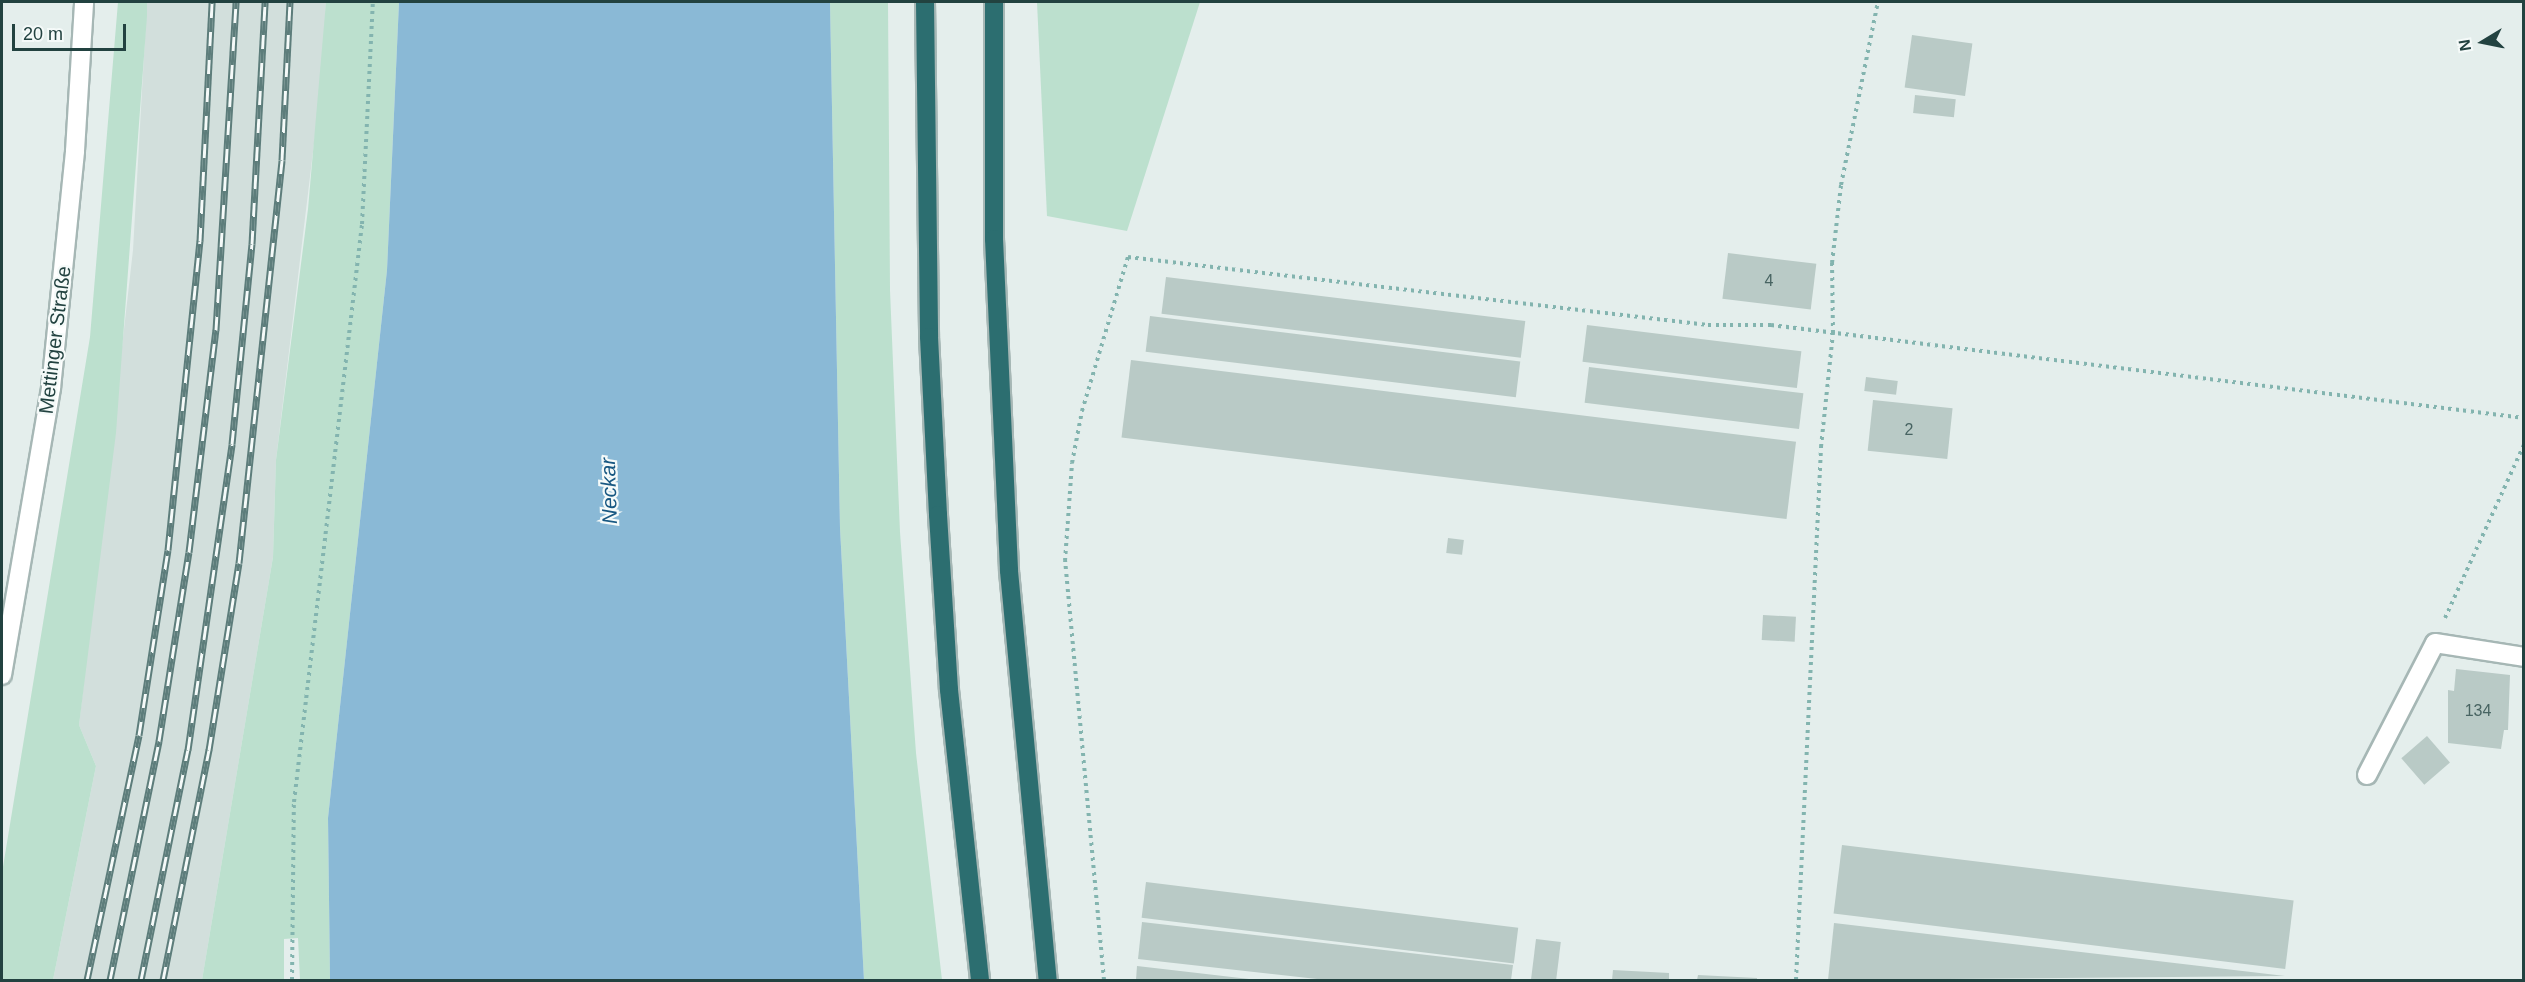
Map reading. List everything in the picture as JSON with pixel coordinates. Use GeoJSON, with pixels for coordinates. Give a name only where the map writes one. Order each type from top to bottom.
{"type":"FeatureCollection","features":[{"type":"Feature","properties":{"kind":"highway"},"geometry":{"type":"LineString","coordinates":[[925,2],[928,314],[938,503],[950,690],[980,981]]}},
{"type":"Feature","properties":{"kind":"highway"},"geometry":{"type":"LineString","coordinates":[[994,2],[994,239],[1009,571],[1048,981]]}},
{"type":"Feature","properties":{"kind":"main road","name":"Mettinger Straße"},"geometry":{"type":"LineString","coordinates":[[2,675],[51,388],[75,151],[84,2]]}},
{"type":"Feature","properties":{"kind":"main road"},"geometry":{"type":"LineString","coordinates":[[2367,775],[2435,643],[2523,657]]}},
{"type":"Feature","properties":{"kind":"path"},"geometry":{"type":"LineString","coordinates":[[292,981],[294,802],[362,224],[374,2]]}},
{"type":"Feature","properties":{"kind":"path"},"geometry":{"type":"LineString","coordinates":[[1796,981],[1821,447],[1833,333],[1832,263],[1841,185],[1878,2]]}},
{"type":"Feature","properties":{"kind":"path"},"geometry":{"type":"LineString","coordinates":[[1104,981],[1065,561],[1082,411],[1128,257],[1708,325],[1833,333],[2523,418]]}},
{"type":"Feature","properties":{"kind":"path"},"geometry":{"type":"LineString","coordinates":[[2435,643],[2523,445]]}},
{"type":"Feature","properties":{"kind":"shaded area"},"geometry":{"type":"Polygon","coordinates":[[[147,2],[326,2],[324,60],[276,460],[273,557],[202,980],[53,980],[96,766],[79,725],[133,250],[147,2]]]}},
{"type":"Feature","properties":{"kind":"green space"},"geometry":{"type":"Polygon","coordinates":[[[118,2],[147,2],[147,16],[116,433],[79,725],[96,766],[53,980],[2,980],[2,873],[90,337],[118,2]]]}},
{"type":"Feature","properties":{"kind":"green space"},"geometry":{"type":"Polygon","coordinates":[[[326,2],[399,2],[387,270],[328,818],[330,980],[300,980],[298,938],[284,939],[284,980],[202,980],[273,557],[276,460],[308,209],[326,2]]]}},
{"type":"Feature","properties":{"kind":"green space"},"geometry":{"type":"Polygon","coordinates":[[[830,2],[888,2],[890,290],[900,532],[916,753],[942,980],[864,980],[840,528],[830,2]]]}},
{"type":"Feature","properties":{"kind":"green space"},"geometry":{"type":"Polygon","coordinates":[[[1037,2],[1200,2],[1127,231],[1047,216],[1037,2]]]}},
{"type":"Feature","properties":{"kind":"water","name":"Neckar"},"geometry":{"type":"Polygon","coordinates":[[[399,2],[830,2],[840,528],[864,980],[330,980],[328,818],[387,270],[399,2]]]}},
{"type":"Feature","properties":{"kind":"building"},"geometry":{"type":"Polygon","coordinates":[[[1912,35],[1972,43],[1965,96],[1905,87],[1912,35]]]}},
{"type":"Feature","properties":{"kind":"building"},"geometry":{"type":"Polygon","coordinates":[[[1915,95],[1956,99],[1954,117],[1913,113],[1915,95]]]}},
{"type":"Feature","properties":{"kind":"building"},"geometry":{"type":"Polygon","coordinates":[[[1728,253],[1816,264],[1811,310],[1722,299],[1728,253]]]}},
{"type":"Feature","properties":{"kind":"building"},"geometry":{"type":"Polygon","coordinates":[[[1166,277],[1525,321],[1521,358],[1161,314],[1166,277]]]}},
{"type":"Feature","properties":{"kind":"building"},"geometry":{"type":"Polygon","coordinates":[[[1150,316],[1520,361],[1516,397],[1146,352],[1150,316]]]}},
{"type":"Feature","properties":{"kind":"building"},"geometry":{"type":"Polygon","coordinates":[[[1587,325],[1801,351],[1797,388],[1582,362],[1587,325]]]}},
{"type":"Feature","properties":{"kind":"building"},"geometry":{"type":"Polygon","coordinates":[[[1131,360],[1796,442],[1787,519],[1121,437],[1131,360]]]}},
{"type":"Feature","properties":{"kind":"building"},"geometry":{"type":"Polygon","coordinates":[[[1589,367],[1803,393],[1799,429],[1585,403],[1589,367]]]}},
{"type":"Feature","properties":{"kind":"building"},"geometry":{"type":"Polygon","coordinates":[[[1866,377],[1898,381],[1896,395],[1864,391],[1866,377]]]}},
{"type":"Feature","properties":{"kind":"building"},"geometry":{"type":"Polygon","coordinates":[[[1873,400],[1953,408],[1947,459],[1868,451],[1873,400]]]}},
{"type":"Feature","properties":{"kind":"building"},"geometry":{"type":"Polygon","coordinates":[[[1448,538],[1464,540],[1462,555],[1446,553],[1448,538]]]}},
{"type":"Feature","properties":{"kind":"building"},"geometry":{"type":"Polygon","coordinates":[[[1763,615],[1796,617],[1795,642],[1762,640],[1763,615]]]}},
{"type":"Feature","properties":{"kind":"building"},"geometry":{"type":"Polygon","coordinates":[[[2456,669],[2510,675],[2508,730],[2504,730],[2501,749],[2448,743],[2448,690],[2454,691],[2456,669]]]}},
{"type":"Feature","properties":{"kind":"building"},"geometry":{"type":"Polygon","coordinates":[[[2427,736],[2450,762],[2424,785],[2401,758],[2427,736]]]}},
{"type":"Feature","properties":{"kind":"building"},"geometry":{"type":"Polygon","coordinates":[[[1842,845],[2294,900],[2285,969],[1834,913],[1842,845]]]}},
{"type":"Feature","properties":{"kind":"building"},"geometry":{"type":"Polygon","coordinates":[[[1146,882],[1518,928],[1514,963],[1142,918],[1146,882]]]}},
{"type":"Feature","properties":{"kind":"building"},"geometry":{"type":"Polygon","coordinates":[[[1142,922],[1513,965],[1511,980],[1326,980],[1138,959],[1142,922]]]}},
{"type":"Feature","properties":{"kind":"building"},"geometry":{"type":"Polygon","coordinates":[[[1834,923],[2285,976],[1828,980],[1834,923]]]}},
{"type":"Feature","properties":{"kind":"building"},"geometry":{"type":"Polygon","coordinates":[[[1536,939],[1561,942],[1556,980],[1531,980],[1536,939]]]}},
{"type":"Feature","properties":{"kind":"building"},"geometry":{"type":"Polygon","coordinates":[[[1137,966],[1249,979],[1249,980],[1136,980],[1137,966]]]}},
{"type":"Feature","properties":{"kind":"building"},"geometry":{"type":"Polygon","coordinates":[[[1613,970],[1669,973],[1669,980],[1612,980],[1613,970]]]}},
{"type":"Feature","properties":{"kind":"building"},"geometry":{"type":"Polygon","coordinates":[[[1698,975],[1757,978],[1757,980],[1697,980],[1698,975]]]}},
{"type":"Feature","properties":{"kind":"railway"},"geometry":{"type":"LineString","coordinates":[[87,980],[139,735],[168,550],[200,241],[212,2]]}},
{"type":"Feature","properties":{"kind":"railway"},"geometry":{"type":"LineString","coordinates":[[110,980],[159,741],[189,552],[216,330],[236,2]]}},
{"type":"Feature","properties":{"kind":"railway"},"geometry":{"type":"LineString","coordinates":[[141,980],[188,750],[232,444],[252,244],[265,2]]}},
{"type":"Feature","properties":{"kind":"railway"},"geometry":{"type":"LineString","coordinates":[[163,980],[209,750],[239,563],[282,160],[290,2]]}}]}
